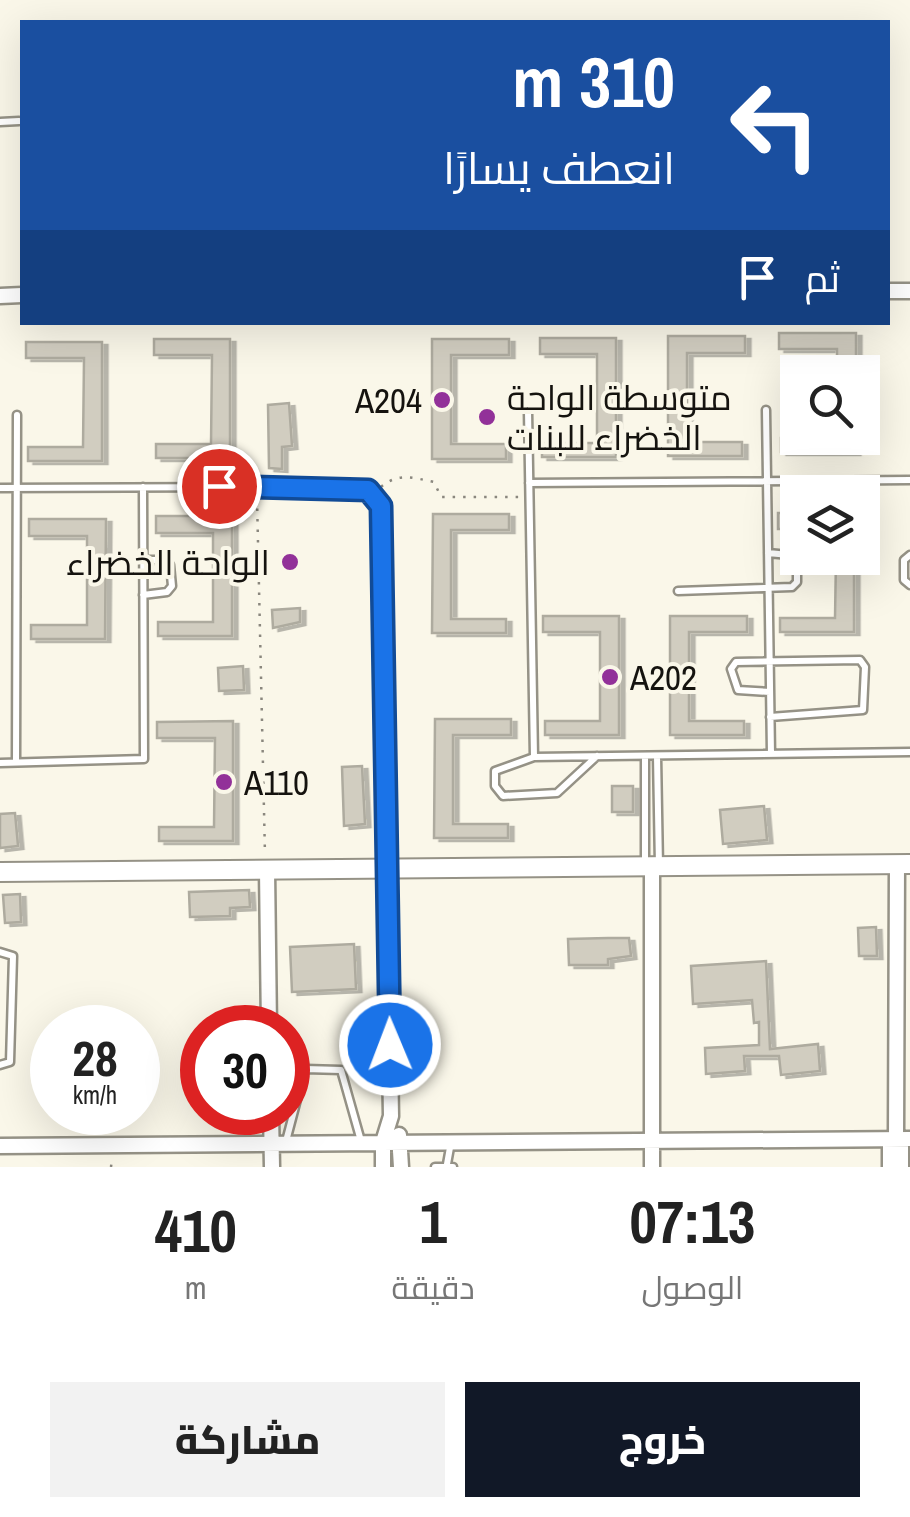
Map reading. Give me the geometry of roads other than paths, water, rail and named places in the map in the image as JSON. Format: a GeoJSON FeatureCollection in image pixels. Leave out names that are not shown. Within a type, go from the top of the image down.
{"type":"FeatureCollection","features":[{"type":"Feature","properties":{"kind":"street"},"geometry":{"type":"LineString","coordinates":[[257,486],[368,490],[381,506],[391,1116],[383,1142],[384,1167]]}},
{"type":"Feature","properties":{"kind":"street"},"geometry":{"type":"LineString","coordinates":[[0,872],[904,864],[901,1167]]}},
{"type":"Feature","properties":{"kind":"street"},"geometry":{"type":"LineString","coordinates":[[652,867],[652,1167]]}},
{"type":"Feature","properties":{"kind":"street"},"geometry":{"type":"LineString","coordinates":[[267,870],[270,1005]]}},
{"type":"Feature","properties":{"kind":"street"},"geometry":{"type":"LineString","coordinates":[[391,1116],[401,1142],[401,1167]]}},
{"type":"Feature","properties":{"kind":"street"},"geometry":{"type":"LineString","coordinates":[[272,1167],[278,1146],[276,1135]]}},
{"type":"Feature","properties":{"kind":"street"},"geometry":{"type":"LineString","coordinates":[[0,1146],[899,1139]]}},
{"type":"Feature","properties":{"kind":"street"},"geometry":{"type":"LineString","coordinates":[[890,1167],[899,1139]]}},
{"type":"Feature","properties":{"kind":"lane"},"geometry":{"type":"LineString","coordinates":[[0,122],[19,121]]}},
{"type":"Feature","properties":{"kind":"lane"},"geometry":{"type":"LineString","coordinates":[[766,410],[770,754]]}},
{"type":"Feature","properties":{"kind":"lane"},"geometry":{"type":"LineString","coordinates":[[528,411],[534,757]]}},
{"type":"Feature","properties":{"kind":"lane"},"geometry":{"type":"LineString","coordinates":[[16,762],[17,415]]}},
{"type":"Feature","properties":{"kind":"lane"},"geometry":{"type":"LineString","coordinates":[[529,483],[910,480]]}},
{"type":"Feature","properties":{"kind":"lane"},"geometry":{"type":"LineString","coordinates":[[0,762],[144,759],[143,486]]}},
{"type":"Feature","properties":{"kind":"lane"},"geometry":{"type":"LineString","coordinates":[[0,488],[257,486]]}},
{"type":"Feature","properties":{"kind":"lane"},"geometry":{"type":"LineString","coordinates":[[678,591],[768,590],[797,582],[796,563],[788,555],[768,553]]}},
{"type":"Feature","properties":{"kind":"lane"},"geometry":{"type":"LineString","coordinates":[[910,555],[904,560],[904,580],[910,585]]}},
{"type":"Feature","properties":{"kind":"lane"},"geometry":{"type":"LineString","coordinates":[[143,560],[165,560],[170,564],[172,586],[167,592],[143,595]]}},
{"type":"Feature","properties":{"kind":"lane"},"geometry":{"type":"LineString","coordinates":[[770,692],[738,690],[730,669],[736,662],[860,660],[865,668],[863,710],[770,717]]}},
{"type":"Feature","properties":{"kind":"lane"},"geometry":{"type":"LineString","coordinates":[[597,756],[558,793],[503,796],[496,786],[495,770],[534,757],[597,756],[657,756],[910,752]]}},
{"type":"Feature","properties":{"kind":"lane"},"geometry":{"type":"LineString","coordinates":[[644,756],[652,867]]}},
{"type":"Feature","properties":{"kind":"lane"},"geometry":{"type":"LineString","coordinates":[[652,867],[657,756]]}},
{"type":"Feature","properties":{"kind":"lane"},"geometry":{"type":"LineString","coordinates":[[0,952],[13,956],[10,1062],[0,1066]]}},
{"type":"Feature","properties":{"kind":"lane"},"geometry":{"type":"LineString","coordinates":[[278,1146],[305,1070],[342,1070],[362,1143]]}},
{"type":"Feature","properties":{"kind":"lane"},"geometry":{"type":"LineString","coordinates":[[435,1167],[450,1166],[451,1141]]}},
{"type":"Feature","properties":{"kind":"place","name":"A204"},"geometry":{"type":"Point","coordinates":[442,400]}},
{"type":"Feature","properties":{"kind":"place","name":"متوسطة الواحة الخضراء للبنات"},"geometry":{"type":"Point","coordinates":[487,417]}},
{"type":"Feature","properties":{"kind":"place","name":"الواحة الخضراء"},"geometry":{"type":"Point","coordinates":[290,562]}},
{"type":"Feature","properties":{"kind":"place","name":"A202"},"geometry":{"type":"Point","coordinates":[610,677]}},
{"type":"Feature","properties":{"kind":"place","name":"A110"},"geometry":{"type":"Point","coordinates":[224,782]}}]}
